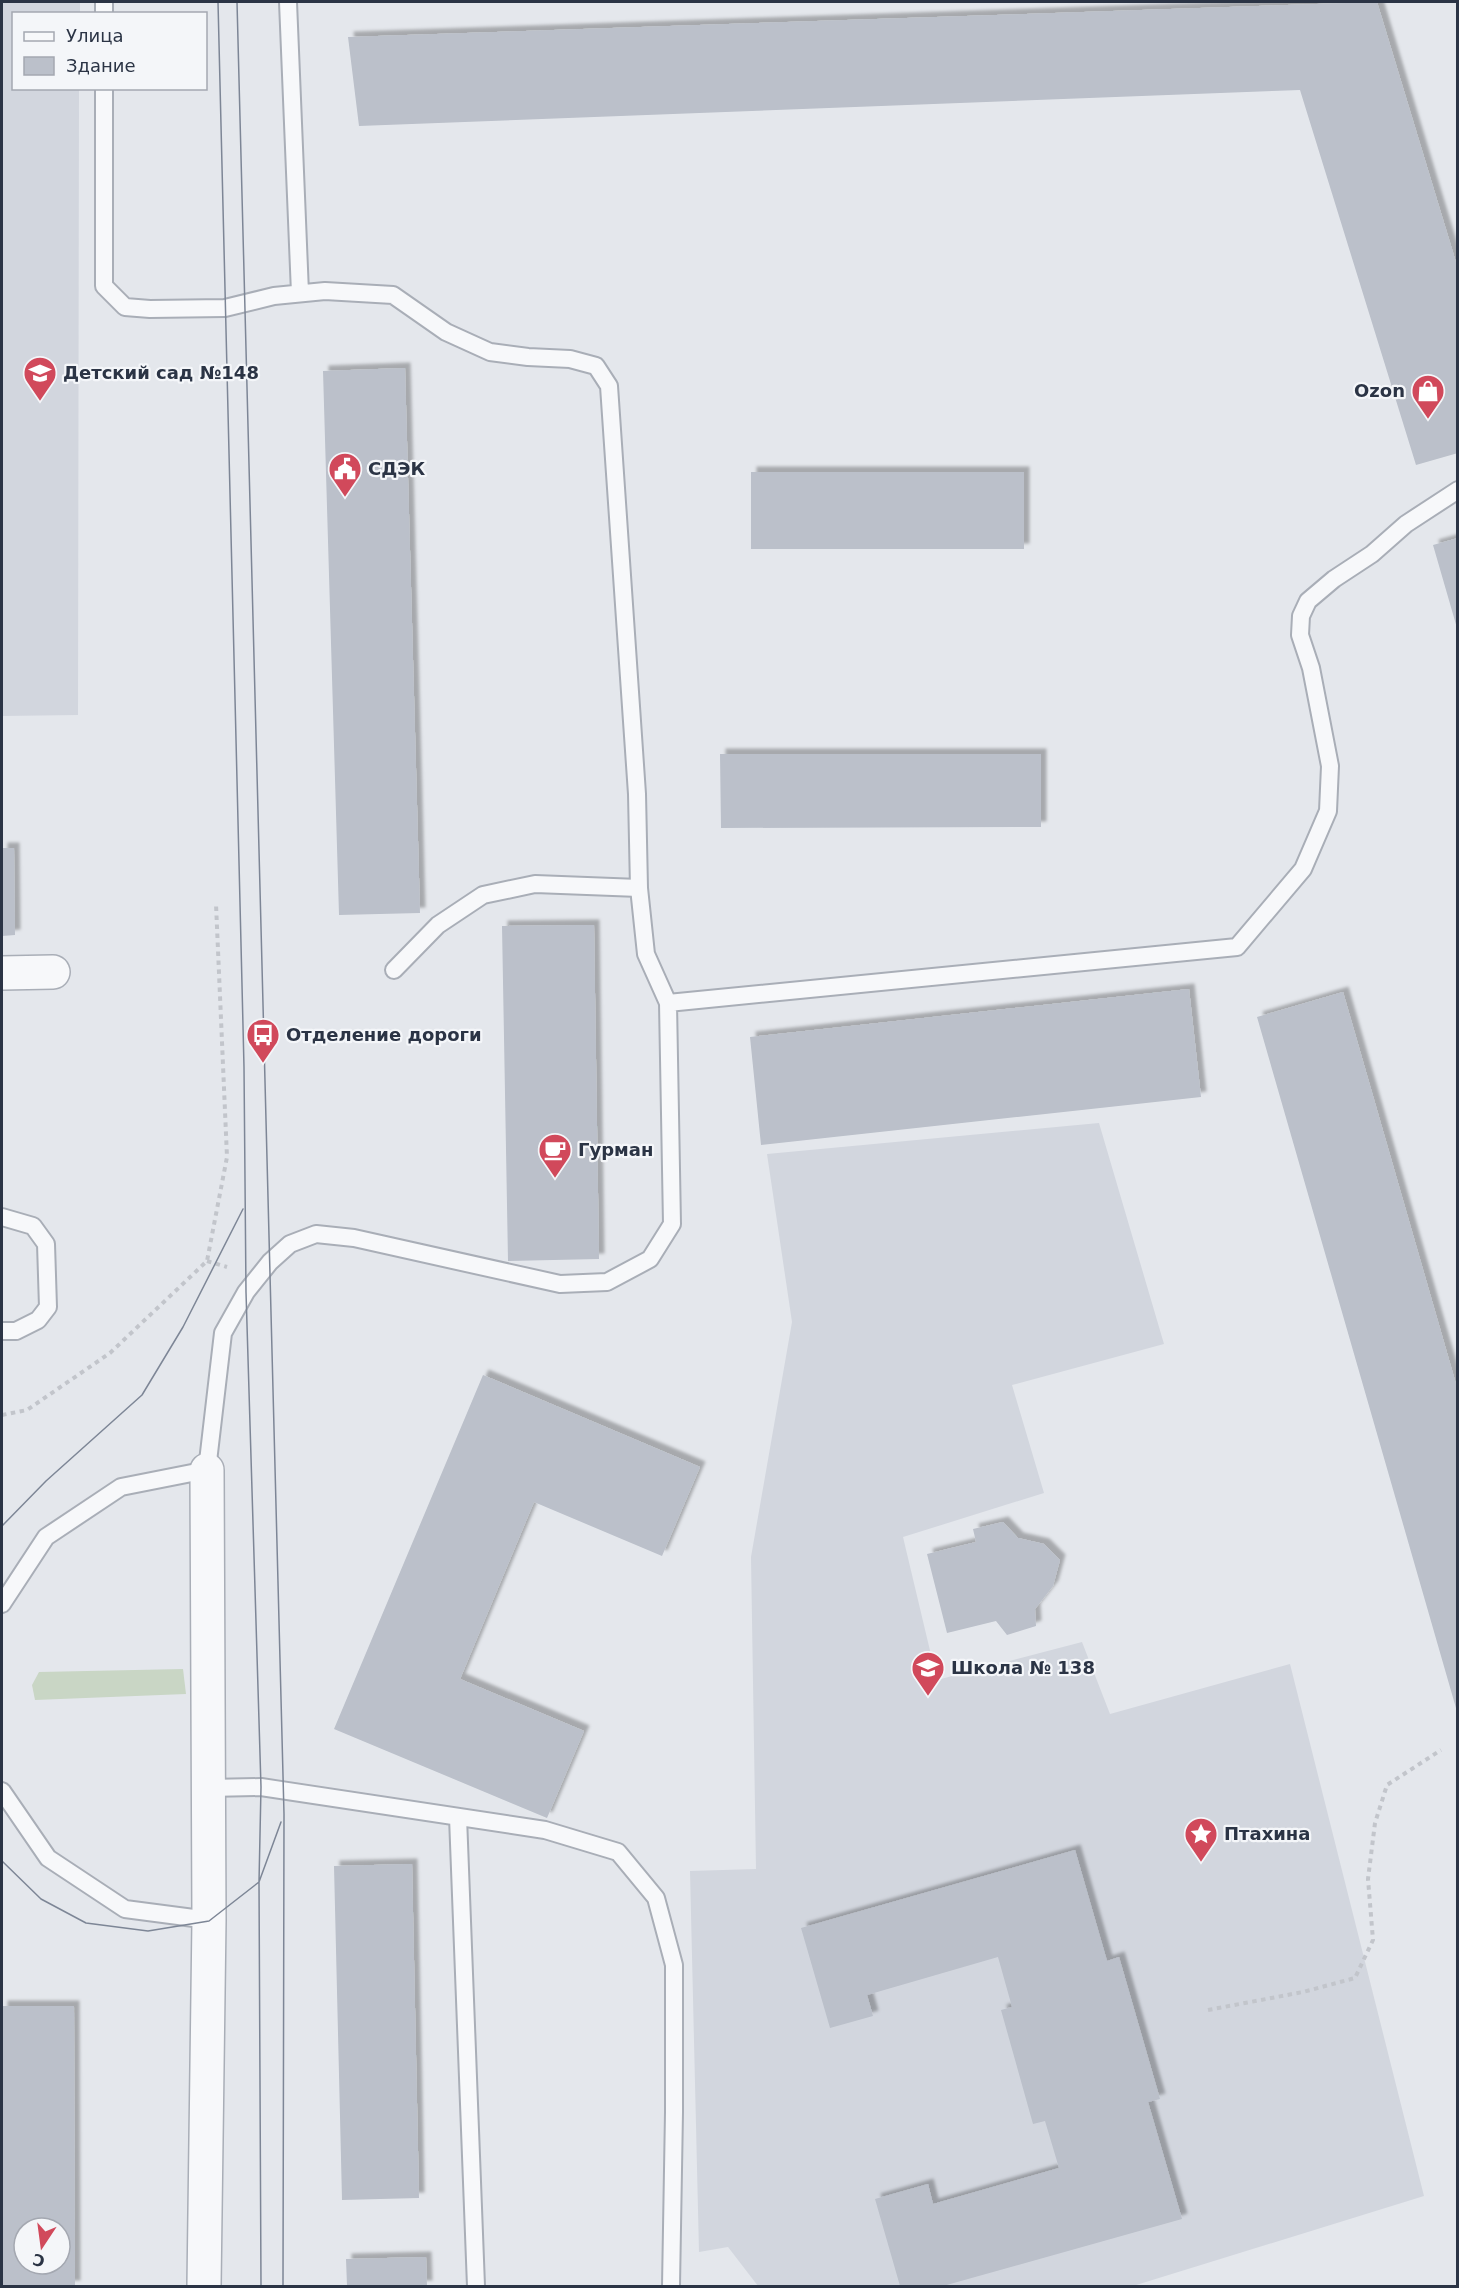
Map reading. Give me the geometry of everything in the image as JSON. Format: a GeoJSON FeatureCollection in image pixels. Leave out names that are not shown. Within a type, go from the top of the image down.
{"type":"FeatureCollection","features":[{"type":"Feature","properties":{"kind":"street"},"geometry":{"type":"LineString","coordinates":[[2,973],[53,972]]}},
{"type":"Feature","properties":{"kind":"street"},"geometry":{"type":"LineString","coordinates":[[204,2286],[209,1920],[207,1470]]}},
{"type":"Feature","properties":{"kind":"lane"},"geometry":{"type":"LineString","coordinates":[[288,2],[300,293]]}},
{"type":"Feature","properties":{"kind":"lane"},"geometry":{"type":"LineString","coordinates":[[2,1604],[46,1537],[122,1487],[207,1470],[223,1333],[246,1292],[270,1262],[290,1244],[316,1234],[354,1238],[560,1284],[607,1282],[650,1259],[672,1224],[668,1003],[646,954],[639,888],[638,794],[609,386],[596,366],[570,359],[490,352],[446,332],[393,295],[325,291],[274,296],[225,308],[150,309],[125,306],[104,286],[104,90]]}},
{"type":"Feature","properties":{"kind":"lane"},"geometry":{"type":"LineString","coordinates":[[668,1003],[1237,947],[1303,869],[1328,811],[1330,766],[1311,668],[1300,635],[1301,616],[1308,601],[1334,579],[1372,554],[1406,524],[1458,490]]}},
{"type":"Feature","properties":{"kind":"lane"},"geometry":{"type":"LineString","coordinates":[[394,970],[438,926],[483,895],[535,884],[639,888]]}},
{"type":"Feature","properties":{"kind":"lane"},"geometry":{"type":"LineString","coordinates":[[2,1217],[33,1226],[46,1244],[48,1307],[38,1320],[16,1331],[2,1331]]}},
{"type":"Feature","properties":{"kind":"lane"},"geometry":{"type":"LineString","coordinates":[[208,1788],[261,1787],[545,1830],[618,1852],[656,1898],[674,1965],[674,2112],[670,2286]]}},
{"type":"Feature","properties":{"kind":"lane"},"geometry":{"type":"LineString","coordinates":[[2,1791],[48,1858],[125,1909],[209,1920]]}},
{"type":"Feature","properties":{"kind":"lane"},"geometry":{"type":"LineString","coordinates":[[458,1817],[477,2286]]}},
{"type":"Feature","properties":{"kind":"path"},"geometry":{"type":"LineString","coordinates":[[2,1415],[27,1410],[110,1353],[207,1261],[227,1157],[216,904]]}},
{"type":"Feature","properties":{"kind":"path"},"geometry":{"type":"LineString","coordinates":[[1208,2010],[1303,1992],[1355,1978],[1373,1940],[1368,1879],[1376,1823],[1387,1785],[1441,1750]]}},
{"type":"Feature","properties":{"kind":"shaded area","name":"Детский сад №148"},"geometry":{"type":"Polygon","coordinates":[[[2,2],[80,2],[80,12],[12,12],[12,90],[79,90],[78,715],[2,716],[2,2]]]}},
{"type":"Feature","properties":{"kind":"shaded area","name":"Школа № 138"},"geometry":{"type":"Polygon","coordinates":[[[1099,1123],[1164,1344],[1012,1385],[1044,1493],[903,1537],[937,1680],[1082,1642],[1110,1714],[1290,1664],[1424,2196],[1133,2286],[758,2286],[728,2247],[699,2252],[690,1871],[756,1869],[751,1557],[792,1322],[767,1154],[1099,1123]]]}},
{"type":"Feature","properties":{"kind":"green space"},"geometry":{"type":"Polygon","coordinates":[[[183,1669],[186,1694],[35,1700],[32,1685],[39,1672],[183,1669]]]}},
{"type":"Feature","properties":{"kind":"building"},"geometry":{"type":"Polygon","coordinates":[[[1377,2],[1458,269],[1458,453],[1416,465],[1300,90],[359,126],[348,37],[1377,2]]]}},
{"type":"Feature","properties":{"kind":"building"},"geometry":{"type":"Polygon","coordinates":[[[405,368],[420,913],[339,915],[323,371],[405,368]]]}},
{"type":"Feature","properties":{"kind":"building"},"geometry":{"type":"Polygon","coordinates":[[[751,472],[1024,472],[1024,549],[751,549],[751,472]]]}},
{"type":"Feature","properties":{"kind":"building"},"geometry":{"type":"Polygon","coordinates":[[[1458,538],[1458,627],[1457,628],[1433,545],[1458,538]]]}},
{"type":"Feature","properties":{"kind":"building"},"geometry":{"type":"Polygon","coordinates":[[[720,754],[1041,754],[1041,827],[721,828],[720,754]]]}},
{"type":"Feature","properties":{"kind":"building"},"geometry":{"type":"Polygon","coordinates":[[[2,848],[14,848],[15,935],[2,936],[2,848]]]}},
{"type":"Feature","properties":{"kind":"building"},"geometry":{"type":"Polygon","coordinates":[[[594,925],[599,1259],[508,1261],[502,926],[594,925]]]}},
{"type":"Feature","properties":{"kind":"building"},"geometry":{"type":"Polygon","coordinates":[[[1189,989],[1201,1097],[761,1145],[750,1037],[1189,989]]]}},
{"type":"Feature","properties":{"kind":"building"},"geometry":{"type":"Polygon","coordinates":[[[1343,992],[1458,1391],[1458,1715],[1257,1017],[1343,992]]]}},
{"type":"Feature","properties":{"kind":"building"},"geometry":{"type":"Polygon","coordinates":[[[483,1375],[700,1467],[662,1556],[534,1502],[460,1679],[584,1731],[547,1818],[334,1729],[483,1375]]]}},
{"type":"Feature","properties":{"kind":"building"},"geometry":{"type":"Polygon","coordinates":[[[1003,1522],[1018,1538],[1044,1544],[1060,1560],[1053,1586],[1035,1609],[1036,1626],[1007,1635],[996,1621],[947,1633],[927,1554],[976,1542],[973,1529],[1003,1522]]]}},
{"type":"Feature","properties":{"kind":"building"},"geometry":{"type":"Polygon","coordinates":[[[1075,1850],[1107,1961],[1119,1957],[1160,2099],[1148,2102],[1182,2219],[943,2286],[900,2286],[875,2199],[928,2184],[933,2204],[1059,2168],[1045,2121],[1033,2124],[1001,2010],[1012,2007],[998,1957],[867,1995],[873,2016],[830,2028],[801,1928],[1075,1850]]]}},
{"type":"Feature","properties":{"kind":"building"},"geometry":{"type":"Polygon","coordinates":[[[412,1864],[419,2198],[342,2200],[334,1866],[412,1864]]]}},
{"type":"Feature","properties":{"kind":"building"},"geometry":{"type":"Polygon","coordinates":[[[2,2006],[74,2006],[75,2286],[2,2286],[2,2006]]]}},
{"type":"Feature","properties":{"kind":"building"},"geometry":{"type":"Polygon","coordinates":[[[426,2257],[427,2286],[347,2286],[346,2259],[426,2257]]]}},
{"type":"Feature","properties":{"kind":"tram line"},"geometry":{"type":"LineString","coordinates":[[218,2],[244,1067],[246,1292],[261,1787],[259,1882],[261,2286]]}},
{"type":"Feature","properties":{"kind":"tram line"},"geometry":{"type":"LineString","coordinates":[[237,2],[284,1814],[283,2286]]}},
{"type":"Feature","properties":{"kind":"tram line"},"geometry":{"type":"LineString","coordinates":[[2,1526],[46,1481],[142,1395],[183,1327],[243,1209]]}},
{"type":"Feature","properties":{"kind":"tram line"},"geometry":{"type":"LineString","coordinates":[[2,1861],[41,1899],[86,1923],[148,1931],[209,1921],[259,1882],[281,1822]]}},
{"type":"Feature","properties":{"kind":"place","name":"Детский сад №148"},"geometry":{"type":"Point","coordinates":[40,402]}},
{"type":"Feature","properties":{"kind":"place","name":"Ozon"},"geometry":{"type":"Point","coordinates":[1428,420]}},
{"type":"Feature","properties":{"kind":"place","name":"СДЭК"},"geometry":{"type":"Point","coordinates":[345,498]}},
{"type":"Feature","properties":{"kind":"place","name":"Отделение дороги"},"geometry":{"type":"Point","coordinates":[263,1064]}},
{"type":"Feature","properties":{"kind":"place","name":"Гурман"},"geometry":{"type":"Point","coordinates":[555,1179]}},
{"type":"Feature","properties":{"kind":"place","name":"Школа № 138"},"geometry":{"type":"Point","coordinates":[928,1697]}},
{"type":"Feature","properties":{"kind":"place","name":"Птахина"},"geometry":{"type":"Point","coordinates":[1201,1863]}}]}
